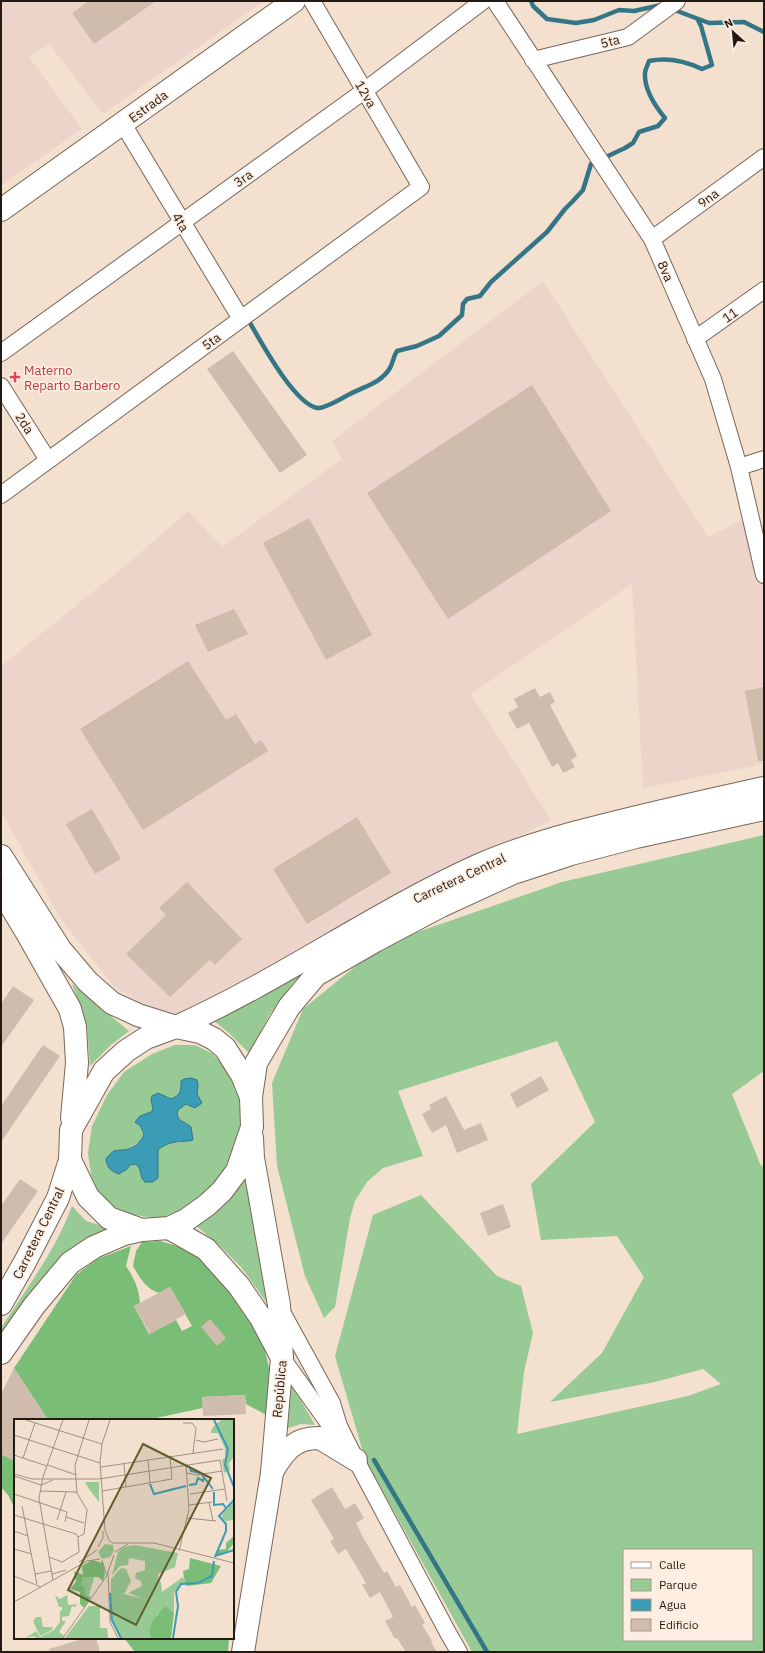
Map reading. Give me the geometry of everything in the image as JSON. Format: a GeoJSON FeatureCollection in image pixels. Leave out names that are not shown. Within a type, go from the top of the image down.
{"type":"FeatureCollection","features":[{"type":"Feature","properties":{"kind":"main road","name":"Estrada"},"geometry":{"type":"LineString","coordinates":[[1,210],[294,1]]}},
{"type":"Feature","properties":{"kind":"main road","name":"Carretera Central"},"geometry":{"type":"LineString","coordinates":[[71,1130],[94,1086],[104,1071],[126,1051],[146,1038],[176,1027],[213,1010],[420,895],[480,865],[551,839],[636,817],[764,788]]}},
{"type":"Feature","properties":{"kind":"main road","name":"Carretera Central"},"geometry":{"type":"LineString","coordinates":[[251,1097],[256,1063],[289,1007],[316,975],[375,941],[441,906],[513,873],[571,854],[629,839],[764,810]]}},
{"type":"Feature","properties":{"kind":"main road"},"geometry":{"type":"LineString","coordinates":[[1,856],[35,928],[70,1009],[75,1027],[77,1063],[70,1160],[88,1197],[109,1218],[142,1230]]}},
{"type":"Feature","properties":{"kind":"main road"},"geometry":{"type":"LineString","coordinates":[[1,890],[35,928],[60,950],[88,982],[112,1003],[138,1015],[176,1027],[200,1032],[214,1039],[225,1048],[242,1075],[251,1097]]}},
{"type":"Feature","properties":{"kind":"main road","name":"República"},"geometry":{"type":"LineString","coordinates":[[243,1652],[272,1473],[282,1358],[279,1305],[253,1158],[251,1097]]}},
{"type":"Feature","properties":{"kind":"main road"},"geometry":{"type":"LineString","coordinates":[[1,1353],[34,1306],[70,1263],[94,1247],[124,1234],[142,1230],[168,1228],[186,1220],[222,1191],[237,1171],[252,1127]]}},
{"type":"Feature","properties":{"kind":"main road","name":"Carretera Central"},"geometry":{"type":"LineString","coordinates":[[1,1304],[25,1262],[58,1198],[70,1160]]}},
{"type":"Feature","properties":{"kind":"main road"},"geometry":{"type":"LineString","coordinates":[[168,1228],[206,1249],[239,1286],[261,1318],[282,1358]]}},
{"type":"Feature","properties":{"kind":"main road"},"geometry":{"type":"LineString","coordinates":[[272,1473],[280,1457],[287,1449],[304,1440],[310,1439],[320,1438],[356,1460]]}},
{"type":"Feature","properties":{"kind":"street","name":"12va"},"geometry":{"type":"LineString","coordinates":[[312,1],[421,187]]}},
{"type":"Feature","properties":{"kind":"street","name":"3ra"},"geometry":{"type":"LineString","coordinates":[[1,353],[364,91],[483,1]]}},
{"type":"Feature","properties":{"kind":"street","name":"8va"},"geometry":{"type":"LineString","coordinates":[[495,1],[652,239],[713,379],[739,466],[764,575]]}},
{"type":"Feature","properties":{"kind":"street","name":"5ta"},"geometry":{"type":"LineString","coordinates":[[533,60],[628,36],[677,1]]}},
{"type":"Feature","properties":{"kind":"street","name":"4ta"},"geometry":{"type":"LineString","coordinates":[[123,124],[241,319]]}},
{"type":"Feature","properties":{"kind":"street","name":"9na"},"geometry":{"type":"LineString","coordinates":[[652,239],[764,157]]}},
{"type":"Feature","properties":{"kind":"street","name":"5ta"},"geometry":{"type":"LineString","coordinates":[[1,495],[421,187]]}},
{"type":"Feature","properties":{"kind":"street","name":"11"},"geometry":{"type":"LineString","coordinates":[[695,339],[764,290]]}},
{"type":"Feature","properties":{"kind":"street","name":"2da"},"geometry":{"type":"LineString","coordinates":[[1,386],[48,460]]}},
{"type":"Feature","properties":{"kind":"street"},"geometry":{"type":"LineString","coordinates":[[739,466],[764,459]]}},
{"type":"Feature","properties":{"kind":"street"},"geometry":{"type":"LineString","coordinates":[[279,1305],[332,1403],[339,1426],[356,1460],[459,1652]]}},
{"type":"Feature","properties":{"kind":"street"},"geometry":{"type":"LineString","coordinates":[[282,1358],[356,1460]]}},
{"type":"Feature","properties":{"kind":"shaded area"},"geometry":{"type":"Polygon","coordinates":[[[1,1],[264,1],[103,114],[49,44],[29,57],[82,129],[1,185],[1,1]]]}},
{"type":"Feature","properties":{"kind":"shaded area"},"geometry":{"type":"Polygon","coordinates":[[[543,281],[708,537],[748,517],[764,591],[764,764],[643,788],[632,584],[471,694],[551,820],[399,897],[192,1012],[162,1015],[114,987],[62,921],[1,811],[1,666],[124,567],[188,511],[222,547],[342,459],[332,441],[543,281]]]}},
{"type":"Feature","properties":{"kind":"green space"},"geometry":{"type":"Polygon","coordinates":[[[764,835],[764,1071],[732,1094],[761,1166],[764,1165],[764,1652],[472,1652],[365,1459],[335,1356],[373,1215],[421,1195],[497,1276],[521,1286],[533,1333],[524,1372],[517,1434],[688,1396],[721,1384],[703,1369],[655,1382],[550,1402],[602,1353],[644,1277],[617,1236],[541,1240],[531,1184],[595,1122],[557,1041],[398,1091],[423,1156],[383,1168],[367,1182],[355,1201],[350,1218],[335,1307],[324,1318],[305,1276],[277,1166],[272,1083],[303,1009],[383,944],[562,882],[764,835]]]}},
{"type":"Feature","properties":{"kind":"green space"},"geometry":{"type":"Polygon","coordinates":[[[311,965],[292,984],[270,1014],[249,1053],[229,1033],[213,1020],[311,965]]]}},
{"type":"Feature","properties":{"kind":"green space"},"geometry":{"type":"Polygon","coordinates":[[[72,984],[129,1031],[111,1045],[90,1066],[87,1026],[72,984]]]}},
{"type":"Feature","properties":{"kind":"green space"},"geometry":{"type":"Polygon","coordinates":[[[175,1045],[195,1045],[213,1054],[229,1072],[239,1095],[241,1132],[226,1168],[207,1194],[188,1208],[158,1219],[130,1214],[113,1206],[99,1193],[91,1175],[88,1153],[92,1126],[107,1095],[124,1072],[152,1054],[175,1045]],[[181,1084],[180,1092],[174,1098],[171,1099],[158,1093],[151,1099],[153,1109],[151,1112],[141,1116],[137,1125],[141,1127],[144,1134],[139,1142],[125,1150],[113,1152],[107,1159],[115,1173],[123,1173],[130,1165],[136,1164],[139,1166],[141,1176],[157,1162],[158,1150],[162,1147],[167,1144],[184,1142],[192,1138],[192,1133],[178,1117],[178,1110],[186,1104],[195,1108],[196,1090],[198,1085],[181,1084]]]}},
{"type":"Feature","properties":{"kind":"green space"},"geometry":{"type":"Polygon","coordinates":[[[245,1171],[272,1310],[241,1267],[219,1245],[194,1224],[245,1171]]]}},
{"type":"Feature","properties":{"kind":"green space"},"geometry":{"type":"Polygon","coordinates":[[[72,1206],[86,1221],[109,1228],[82,1241],[56,1264],[1,1334],[1,1328],[58,1238],[72,1206]]]}},
{"type":"Feature","properties":{"kind":"green space"},"geometry":{"type":"Polygon","coordinates":[[[160,1241],[194,1251],[225,1278],[263,1341],[269,1368],[268,1416],[246,1404],[245,1395],[202,1397],[203,1408],[152,1419],[47,1419],[14,1368],[76,1275],[97,1259],[131,1246],[126,1266],[136,1283],[140,1303],[134,1306],[149,1334],[176,1320],[182,1331],[192,1326],[170,1287],[159,1293],[143,1282],[138,1275],[133,1266],[136,1251],[142,1242],[160,1241]]]}},
{"type":"Feature","properties":{"kind":"green space"},"geometry":{"type":"Polygon","coordinates":[[[288,1378],[315,1425],[301,1424],[282,1430],[288,1378]]]}},
{"type":"Feature","properties":{"kind":"green space"},"geometry":{"type":"Polygon","coordinates":[[[1,1454],[14,1460],[14,1507],[8,1495],[1,1487],[1,1454]]]}},
{"type":"Feature","properties":{"kind":"green space"},"geometry":{"type":"Polygon","coordinates":[[[125,1639],[229,1639],[228,1652],[135,1652],[125,1639]]]}},
{"type":"Feature","properties":{"kind":"water"},"geometry":{"type":"Polygon","coordinates":[[[191,1078],[197,1080],[197,1094],[202,1103],[195,1108],[186,1104],[178,1110],[177,1114],[179,1119],[191,1127],[193,1140],[170,1143],[158,1150],[158,1178],[153,1182],[145,1182],[136,1164],[130,1165],[126,1170],[119,1174],[108,1167],[106,1159],[114,1151],[130,1148],[139,1142],[143,1137],[144,1134],[141,1127],[135,1122],[140,1116],[151,1112],[153,1109],[151,1099],[152,1096],[158,1093],[171,1099],[177,1096],[180,1092],[181,1081],[191,1078]]]}},
{"type":"Feature","properties":{"kind":"building"},"geometry":{"type":"Polygon","coordinates":[[[89,1],[156,1],[94,44],[72,13],[89,1]]]}},
{"type":"Feature","properties":{"kind":"building"},"geometry":{"type":"Polygon","coordinates":[[[233,351],[307,455],[280,473],[207,369],[233,351]]]}},
{"type":"Feature","properties":{"kind":"building"},"geometry":{"type":"Polygon","coordinates":[[[532,385],[611,511],[448,619],[367,493],[532,385]]]}},
{"type":"Feature","properties":{"kind":"building"},"geometry":{"type":"Polygon","coordinates":[[[309,518],[372,635],[326,660],[263,543],[309,518]]]}},
{"type":"Feature","properties":{"kind":"building"},"geometry":{"type":"Polygon","coordinates":[[[234,609],[248,634],[208,652],[195,625],[234,609]]]}},
{"type":"Feature","properties":{"kind":"building"},"geometry":{"type":"Polygon","coordinates":[[[188,661],[226,720],[236,714],[255,744],[261,740],[268,751],[143,830],[80,729],[188,661]]]}},
{"type":"Feature","properties":{"kind":"building"},"geometry":{"type":"Polygon","coordinates":[[[764,687],[764,761],[758,761],[745,691],[764,687]]]}},
{"type":"Feature","properties":{"kind":"building"},"geometry":{"type":"Polygon","coordinates":[[[535,688],[540,697],[550,692],[555,702],[550,705],[577,756],[571,760],[575,767],[563,773],[558,763],[552,767],[529,723],[517,729],[508,713],[518,707],[514,699],[535,688]]]}},
{"type":"Feature","properties":{"kind":"building"},"geometry":{"type":"Polygon","coordinates":[[[92,809],[121,859],[95,874],[66,824],[92,809]]]}},
{"type":"Feature","properties":{"kind":"building"},"geometry":{"type":"Polygon","coordinates":[[[357,817],[391,873],[307,924],[273,869],[357,817]]]}},
{"type":"Feature","properties":{"kind":"building"},"geometry":{"type":"Polygon","coordinates":[[[187,882],[242,939],[215,965],[210,960],[170,997],[126,954],[166,915],[159,908],[187,882]]]}},
{"type":"Feature","properties":{"kind":"building"},"geometry":{"type":"Polygon","coordinates":[[[13,986],[34,1000],[1,1047],[1,1004],[13,986]]]}},
{"type":"Feature","properties":{"kind":"building"},"geometry":{"type":"Polygon","coordinates":[[[43,1045],[60,1056],[1,1142],[1,1106],[43,1045]]]}},
{"type":"Feature","properties":{"kind":"building"},"geometry":{"type":"Polygon","coordinates":[[[541,1076],[549,1090],[517,1108],[510,1094],[541,1076]]]}},
{"type":"Feature","properties":{"kind":"building"},"geometry":{"type":"Polygon","coordinates":[[[446,1096],[464,1130],[481,1123],[488,1140],[457,1153],[446,1125],[432,1133],[422,1114],[431,1109],[429,1105],[446,1096]]]}},
{"type":"Feature","properties":{"kind":"building"},"geometry":{"type":"Polygon","coordinates":[[[20,1179],[38,1191],[1,1244],[1,1206],[20,1179]]]}},
{"type":"Feature","properties":{"kind":"building"},"geometry":{"type":"Polygon","coordinates":[[[503,1204],[511,1227],[488,1236],[480,1213],[503,1204]]]}},
{"type":"Feature","properties":{"kind":"building"},"geometry":{"type":"Polygon","coordinates":[[[170,1287],[186,1314],[150,1334],[134,1306],[170,1287]]]}},
{"type":"Feature","properties":{"kind":"building"},"geometry":{"type":"Polygon","coordinates":[[[210,1319],[226,1338],[217,1346],[201,1327],[210,1319]]]}},
{"type":"Feature","properties":{"kind":"building"},"geometry":{"type":"Polygon","coordinates":[[[14,1368],[47,1419],[14,1419],[14,1460],[1,1454],[1,1394],[14,1368]]]}},
{"type":"Feature","properties":{"kind":"building"},"geometry":{"type":"Polygon","coordinates":[[[245,1395],[246,1414],[203,1416],[202,1397],[245,1395]]]}},
{"type":"Feature","properties":{"kind":"building"},"geometry":{"type":"Polygon","coordinates":[[[332,1487],[345,1509],[355,1503],[364,1518],[356,1523],[364,1539],[384,1573],[387,1571],[396,1587],[400,1585],[412,1607],[415,1605],[425,1623],[422,1625],[437,1652],[406,1652],[397,1638],[395,1639],[385,1621],[393,1617],[380,1592],[370,1598],[362,1585],[366,1583],[346,1549],[338,1554],[330,1541],[334,1539],[311,1500],[332,1487]]]}},
{"type":"Feature","properties":{"kind":"building"},"geometry":{"type":"Polygon","coordinates":[[[83,1639],[96,1639],[100,1652],[50,1652],[49,1649],[83,1639]]]}},
{"type":"Feature","properties":{"kind":"waterway"},"geometry":{"type":"LineString","coordinates":[[531,1],[533,6],[547,19],[576,23],[594,20],[619,10],[634,11],[661,5]]}},
{"type":"Feature","properties":{"kind":"waterway"},"geometry":{"type":"LineString","coordinates":[[672,9],[709,23],[744,22],[764,32]]}},
{"type":"Feature","properties":{"kind":"waterway"},"geometry":{"type":"LineString","coordinates":[[250,323],[279,371],[298,395],[308,404],[320,408],[377,381],[390,368],[397,351],[417,346],[439,336],[462,315],[463,304],[467,299],[480,296],[491,282],[547,232],[565,209],[583,190],[591,164],[633,143],[639,132],[658,126],[665,118],[648,92],[645,79],[646,68],[649,61],[663,59],[683,62],[702,69],[712,65],[698,20]]}},
{"type":"Feature","properties":{"kind":"waterway"},"geometry":{"type":"LineString","coordinates":[[374,1460],[487,1652]]}},
{"type":"Feature","properties":{"kind":"place","name":"Materno Reparto Barbero"},"geometry":{"type":"Point","coordinates":[15,377]}}]}
